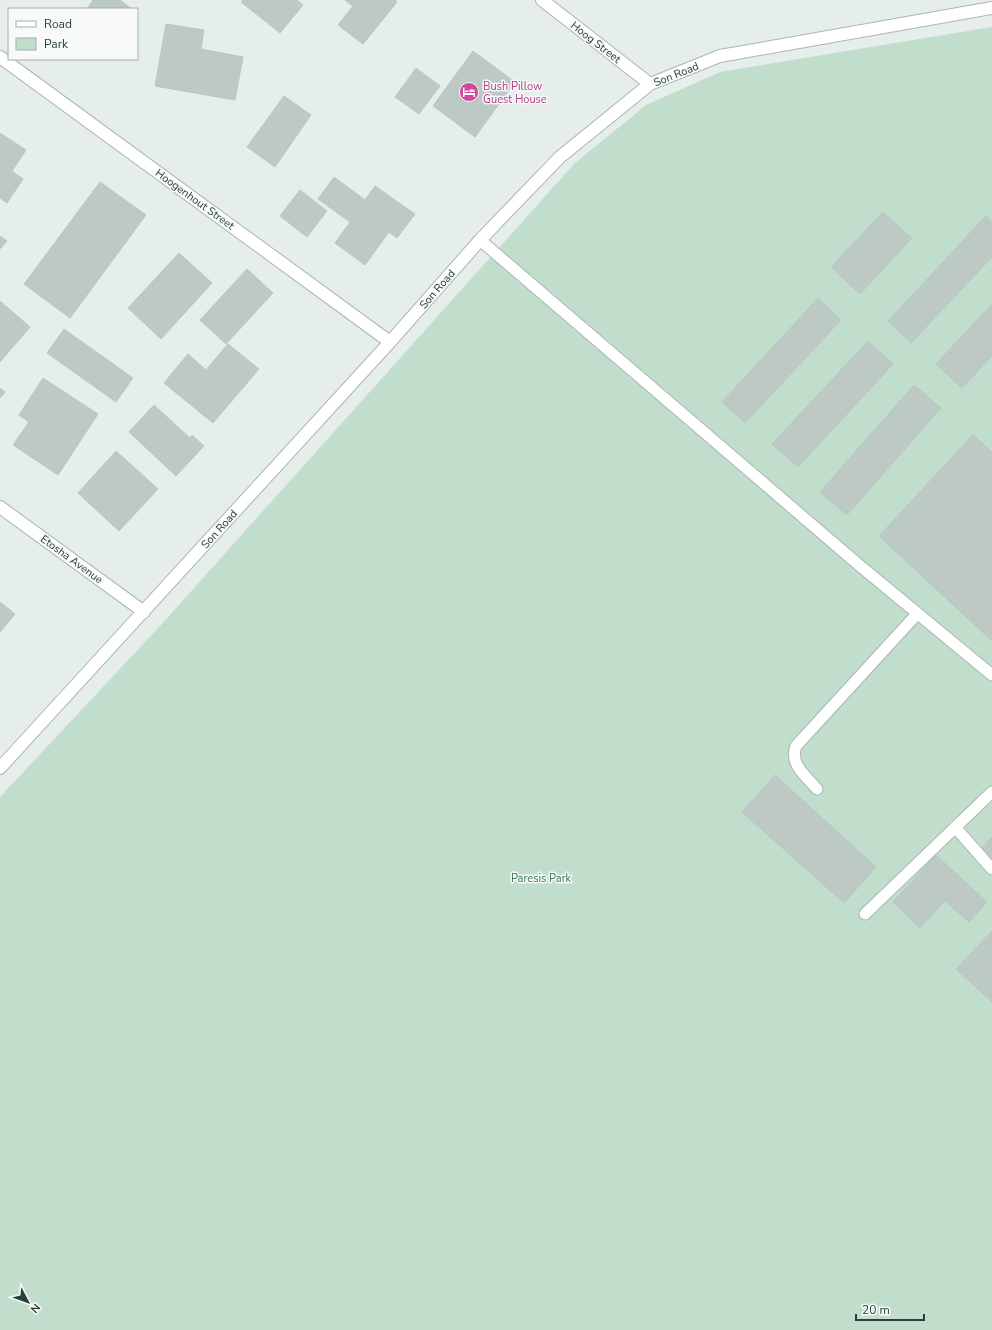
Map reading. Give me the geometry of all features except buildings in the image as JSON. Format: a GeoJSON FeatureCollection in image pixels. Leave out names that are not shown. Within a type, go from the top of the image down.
{"type":"FeatureCollection","features":[{"type":"Feature","properties":{"kind":"street","name":"Hoog Street"},"geometry":{"type":"LineString","coordinates":[[542,0],[650,84]]}},
{"type":"Feature","properties":{"kind":"street","name":"Son Road"},"geometry":{"type":"LineString","coordinates":[[0,768],[390,342],[480,240],[560,157],[650,84],[720,56],[992,8]]}},
{"type":"Feature","properties":{"kind":"street","name":"Hoogenhout Street"},"geometry":{"type":"LineString","coordinates":[[0,57],[390,342]]}},
{"type":"Feature","properties":{"kind":"street","name":"Etosha Avenue"},"geometry":{"type":"LineString","coordinates":[[0,507],[144,612]]}},
{"type":"Feature","properties":{"kind":"lane"},"geometry":{"type":"LineString","coordinates":[[480,240],[917,614],[992,675]]}},
{"type":"Feature","properties":{"kind":"lane"},"geometry":{"type":"LineString","coordinates":[[817,789],[795,762],[793,754],[796,746],[917,614]]}},
{"type":"Feature","properties":{"kind":"lane"},"geometry":{"type":"LineString","coordinates":[[865,914],[992,792]]}},
{"type":"Feature","properties":{"kind":"lane"},"geometry":{"type":"LineString","coordinates":[[955,827],[992,869]]}},
{"type":"Feature","properties":{"kind":"green space","name":"Paresis Park"},"geometry":{"type":"Polygon","coordinates":[[[992,27],[992,1330],[0,1330],[0,797],[160,626],[574,164],[646,105],[720,72],[992,27]]]}},
{"type":"Feature","properties":{"kind":"place","name":"Bush Pillow Guest House"},"geometry":{"type":"Point","coordinates":[469,92]}}]}
